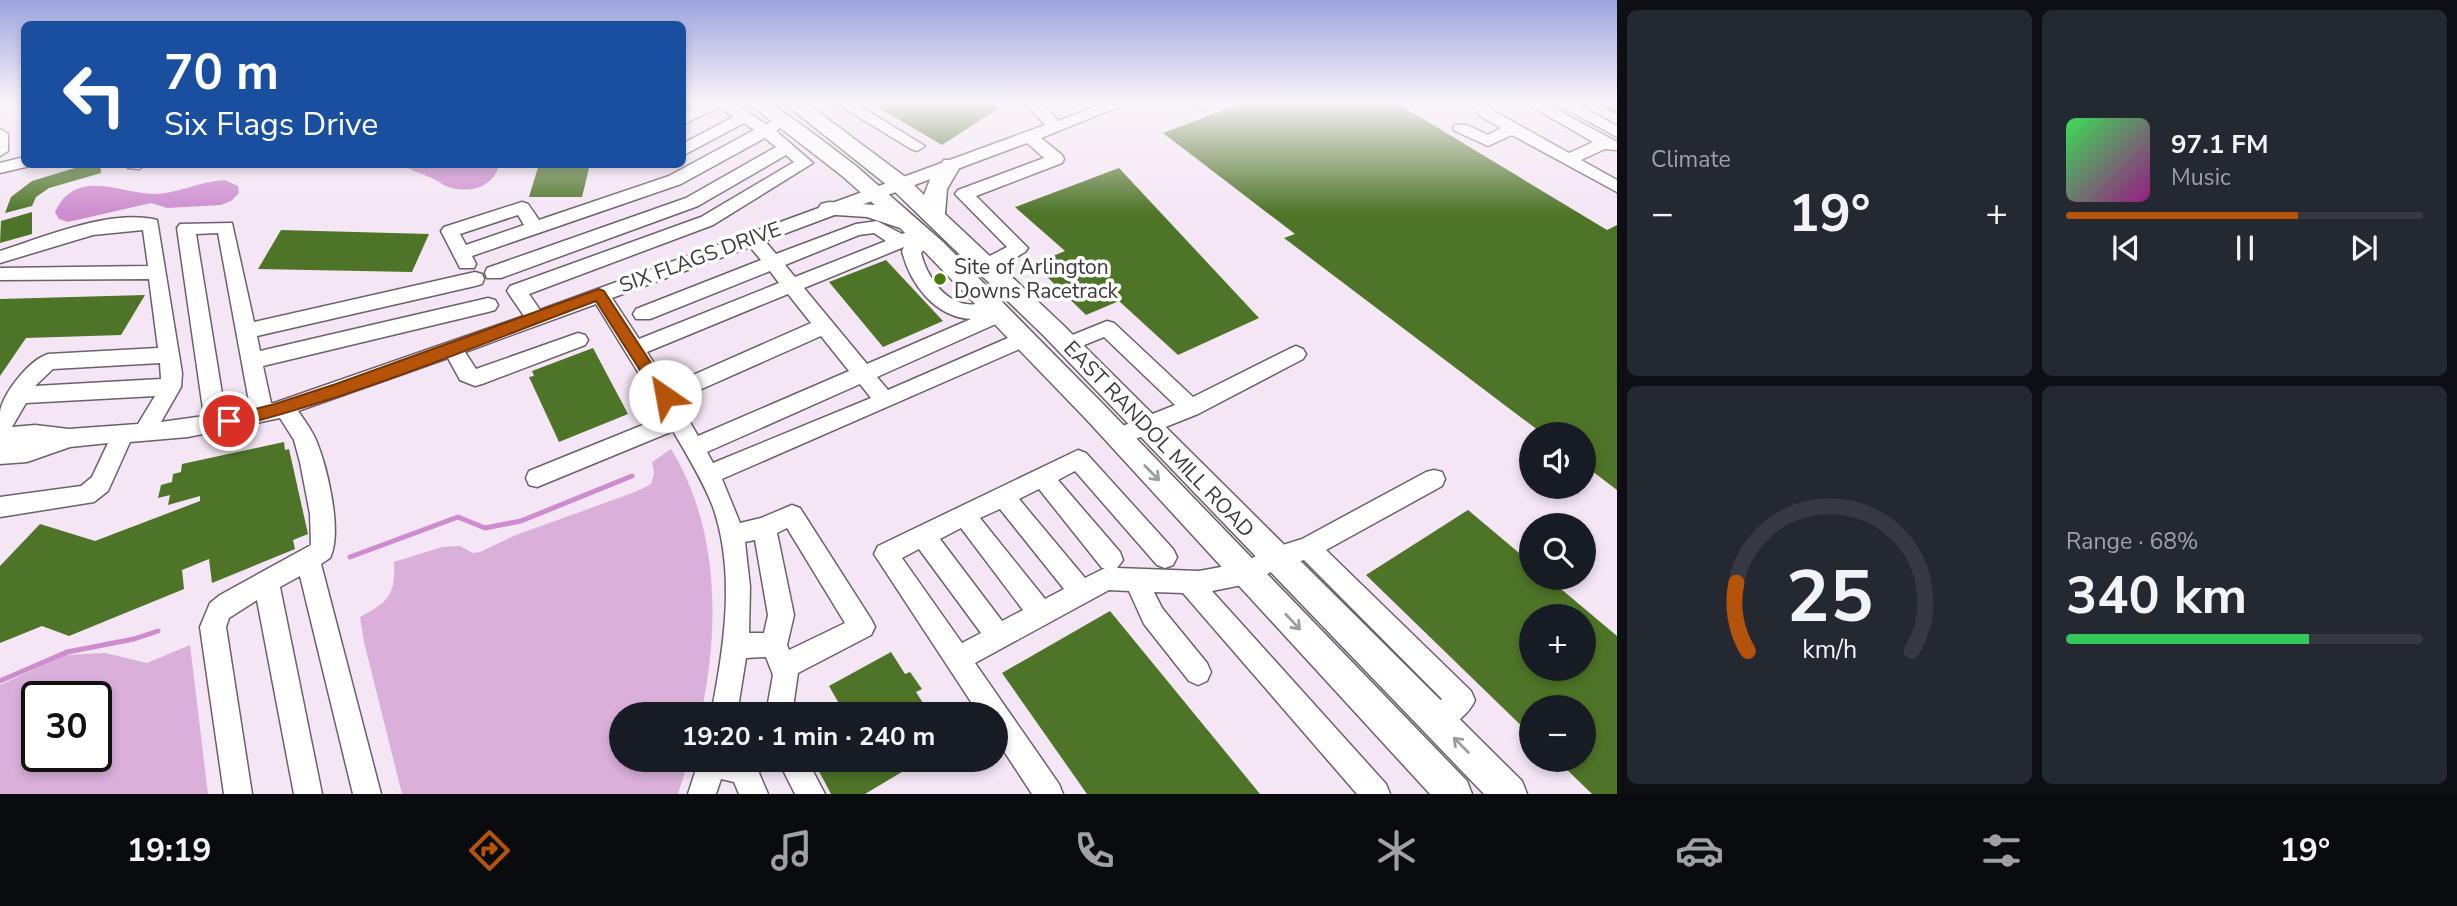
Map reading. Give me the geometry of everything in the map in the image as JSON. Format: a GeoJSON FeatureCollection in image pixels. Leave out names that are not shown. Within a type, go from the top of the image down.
{"type":"FeatureCollection","features":[{"type":"Feature","properties":{"kind":"main road","name":"EAST RANDOL MILL ROAD"},"geometry":{"type":"LineString","coordinates":[[816,139],[918,231],[1118,437],[1436,720],[1509,794]]}},
{"type":"Feature","properties":{"kind":"main road","name":"EAST RANDOL MILL ROAD"},"geometry":{"type":"LineString","coordinates":[[831,139],[900,184],[918,231],[985,266],[1146,424],[1454,794]]}},
{"type":"Feature","properties":{"kind":"main road"},"geometry":{"type":"LineString","coordinates":[[833,156],[843,184],[829,209],[869,209],[918,231],[934,197],[937,182],[951,165]]}},
{"type":"Feature","properties":{"kind":"street"},"geometry":{"type":"LineString","coordinates":[[686,149],[702,139]]}},
{"type":"Feature","properties":{"kind":"street"},"geometry":{"type":"LineString","coordinates":[[470,250],[675,180],[749,139]]}},
{"type":"Feature","properties":{"kind":"street"},"geometry":{"type":"LineString","coordinates":[[517,290],[707,221],[805,163],[776,139]]}},
{"type":"Feature","properties":{"kind":"street"},"geometry":{"type":"LineString","coordinates":[[904,139],[916,146]]}},
{"type":"Feature","properties":{"kind":"street","name":"SIX FLAGS DRIVE"},"geometry":{"type":"LineString","coordinates":[[0,437],[35,434],[69,438],[134,433],[216,424],[286,407],[501,332],[1021,139]]}},
{"type":"Feature","properties":{"kind":"street"},"geometry":{"type":"LineString","coordinates":[[985,266],[1020,248],[964,194],[1056,159],[1033,139]]}},
{"type":"Feature","properties":{"kind":"street"},"geometry":{"type":"LineString","coordinates":[[1532,139],[1617,187]]}},
{"type":"Feature","properties":{"kind":"street"},"geometry":{"type":"LineString","coordinates":[[1568,160],[1613,141]]}},
{"type":"Feature","properties":{"kind":"street"},"geometry":{"type":"LineString","coordinates":[[494,273],[692,202],[787,148]]}},
{"type":"Feature","properties":{"kind":"street"},"geometry":{"type":"LineString","coordinates":[[0,168],[21,163]]}},
{"type":"Feature","properties":{"kind":"street"},"geometry":{"type":"LineString","coordinates":[[666,168],[726,247]]}},
{"type":"Feature","properties":{"kind":"street"},"geometry":{"type":"LineString","coordinates":[[535,228],[522,208],[450,231],[499,281],[517,290],[535,318]]}},
{"type":"Feature","properties":{"kind":"street"},"geometry":{"type":"LineString","coordinates":[[0,257],[130,222],[186,228],[226,227],[262,414]]}},
{"type":"Feature","properties":{"kind":"street"},"geometry":{"type":"LineString","coordinates":[[0,507],[86,495],[100,484],[134,433],[171,387],[170,355],[151,224]]}},
{"type":"Feature","properties":{"kind":"street"},"geometry":{"type":"LineString","coordinates":[[643,314],[856,230],[877,227],[918,231]]}},
{"type":"Feature","properties":{"kind":"street"},"geometry":{"type":"LineString","coordinates":[[186,228],[216,424]]}},
{"type":"Feature","properties":{"kind":"street"},"geometry":{"type":"LineString","coordinates":[[634,349],[793,287],[918,231]]}},
{"type":"Feature","properties":{"kind":"street"},"geometry":{"type":"LineString","coordinates":[[918,231],[911,251],[913,266],[937,296],[961,310],[975,313],[997,311]]}},
{"type":"Feature","properties":{"kind":"street"},"geometry":{"type":"LineString","coordinates":[[752,237],[885,401]]}},
{"type":"Feature","properties":{"kind":"street"},"geometry":{"type":"LineString","coordinates":[[470,250],[475,279],[501,332]]}},
{"type":"Feature","properties":{"kind":"street"},"geometry":{"type":"LineString","coordinates":[[0,274],[157,272]]}},
{"type":"Feature","properties":{"kind":"street"},"geometry":{"type":"LineString","coordinates":[[247,331],[475,279]]}},
{"type":"Feature","properties":{"kind":"street"},"geometry":{"type":"LineString","coordinates":[[599,295],[679,419],[726,510],[737,595],[734,646],[726,702]]}},
{"type":"Feature","properties":{"kind":"street"},"geometry":{"type":"LineString","coordinates":[[252,361],[488,305]]}},
{"type":"Feature","properties":{"kind":"street"},"geometry":{"type":"LineString","coordinates":[[694,448],[864,374],[997,311]]}},
{"type":"Feature","properties":{"kind":"street"},"geometry":{"type":"LineString","coordinates":[[665,396],[824,326]]}},
{"type":"Feature","properties":{"kind":"street"},"geometry":{"type":"LineString","coordinates":[[1067,345],[1107,328],[1191,408]]}},
{"type":"Feature","properties":{"kind":"street"},"geometry":{"type":"LineString","coordinates":[[708,475],[1024,339]]}},
{"type":"Feature","properties":{"kind":"street"},"geometry":{"type":"LineString","coordinates":[[453,349],[467,374],[475,378],[578,340]]}},
{"type":"Feature","properties":{"kind":"street"},"geometry":{"type":"LineString","coordinates":[[1118,437],[1191,408],[1297,354]]}},
{"type":"Feature","properties":{"kind":"street"},"geometry":{"type":"LineString","coordinates":[[0,430],[28,379],[48,362],[170,355]]}},
{"type":"Feature","properties":{"kind":"street"},"geometry":{"type":"LineString","coordinates":[[19,395],[171,387]]}},
{"type":"Feature","properties":{"kind":"street"},"geometry":{"type":"LineString","coordinates":[[238,794],[213,627],[219,611],[266,580],[322,551],[325,546],[324,527],[305,440],[293,424],[286,407]]}},
{"type":"Feature","properties":{"kind":"street"},"geometry":{"type":"LineString","coordinates":[[537,478],[679,419]]}},
{"type":"Feature","properties":{"kind":"street","name":"SIX FLAGS DRIVE"},"geometry":{"type":"LineString","coordinates":[[0,456],[27,453],[69,438]]}},
{"type":"Feature","properties":{"kind":"street"},"geometry":{"type":"LineString","coordinates":[[986,702],[886,554],[1078,459],[1165,557]]}},
{"type":"Feature","properties":{"kind":"street"},"geometry":{"type":"LineString","coordinates":[[1041,477],[1111,560]]}},
{"type":"Feature","properties":{"kind":"street"},"geometry":{"type":"LineString","coordinates":[[957,659],[1106,579],[1189,582],[1261,565],[1308,548],[1434,479]]}},
{"type":"Feature","properties":{"kind":"street"},"geometry":{"type":"LineString","coordinates":[[1003,496],[1081,592]]}},
{"type":"Feature","properties":{"kind":"street"},"geometry":{"type":"LineString","coordinates":[[731,535],[764,527],[792,515],[862,627],[779,656],[734,646]]}},
{"type":"Feature","properties":{"kind":"street"},"geometry":{"type":"LineString","coordinates":[[964,515],[1041,614]]}},
{"type":"Feature","properties":{"kind":"street"},"geometry":{"type":"LineString","coordinates":[[764,527],[781,615],[779,656],[786,675],[781,702]]}},
{"type":"Feature","properties":{"kind":"street"},"geometry":{"type":"LineString","coordinates":[[923,535],[998,636]]}},
{"type":"Feature","properties":{"kind":"street"},"geometry":{"type":"LineString","coordinates":[[1308,548],[1462,700],[1436,720]]}},
{"type":"Feature","properties":{"kind":"street"},"geometry":{"type":"LineString","coordinates":[[308,559],[368,794]]}},
{"type":"Feature","properties":{"kind":"street"},"geometry":{"type":"LineString","coordinates":[[266,580],[307,794]]}},
{"type":"Feature","properties":{"kind":"street"},"geometry":{"type":"LineString","coordinates":[[1136,580],[1153,616],[1198,672]]}},
{"type":"Feature","properties":{"kind":"street"},"geometry":{"type":"LineString","coordinates":[[1189,582],[1376,794]]}},
{"type":"Feature","properties":{"kind":"street"},"geometry":{"type":"LineString","coordinates":[[1008,734],[1049,794]]}},
{"type":"Feature","properties":{"kind":"street"},"geometry":{"type":"LineString","coordinates":[[702,794],[709,772]]}},
{"type":"Feature","properties":{"kind":"street"},"geometry":{"type":"LineString","coordinates":[[799,772],[811,794]]}},
{"type":"Feature","properties":{"kind":"shaded area"},"geometry":{"type":"Polygon","coordinates":[[[409,168],[498,168],[487,183],[465,190],[446,186],[409,168]]]}},
{"type":"Feature","properties":{"kind":"shaded area"},"geometry":{"type":"Polygon","coordinates":[[[225,180],[238,186],[239,193],[231,201],[221,205],[167,208],[151,203],[68,222],[59,219],[55,212],[64,198],[74,190],[86,186],[113,187],[154,194],[225,180]]]}},
{"type":"Feature","properties":{"kind":"shaded area"},"geometry":{"type":"Polygon","coordinates":[[[671,449],[687,479],[699,511],[707,544],[713,612],[707,681],[703,702],[609,702],[609,772],[685,772],[678,794],[402,794],[360,617],[389,596],[394,562],[442,547],[460,546],[473,553],[480,552],[516,535],[635,492],[651,484],[654,473],[652,462],[671,449]]]}},
{"type":"Feature","properties":{"kind":"shaded area"},"geometry":{"type":"Polygon","coordinates":[[[190,645],[208,794],[0,794],[0,685],[65,655],[105,653],[147,663],[190,645]]]}},
{"type":"Feature","properties":{"kind":"building"},"geometry":{"type":"Polygon","coordinates":[[[932,139],[951,139],[942,145],[932,139]]]}},
{"type":"Feature","properties":{"kind":"building"},"geometry":{"type":"Polygon","coordinates":[[[1171,139],[1456,139],[1607,230],[1617,225],[1617,490],[1596,474],[1596,422],[1527,422],[1284,238],[1295,234],[1171,139]]]}},
{"type":"Feature","properties":{"kind":"building"},"geometry":{"type":"Polygon","coordinates":[[[75,168],[100,168],[101,173],[49,188],[36,197],[32,206],[5,213],[11,197],[32,181],[75,168]]]}},
{"type":"Feature","properties":{"kind":"building"},"geometry":{"type":"Polygon","coordinates":[[[538,168],[589,168],[582,197],[529,197],[538,168]]]}},
{"type":"Feature","properties":{"kind":"building"},"geometry":{"type":"Polygon","coordinates":[[[1119,168],[1259,318],[1178,355],[1119,301],[1086,315],[1034,264],[1065,251],[1015,207],[1119,168]]]}},
{"type":"Feature","properties":{"kind":"building"},"geometry":{"type":"Polygon","coordinates":[[[32,212],[32,234],[0,243],[1,221],[32,212]]]}},
{"type":"Feature","properties":{"kind":"building"},"geometry":{"type":"Polygon","coordinates":[[[281,230],[429,234],[412,272],[258,269],[281,230]]]}},
{"type":"Feature","properties":{"kind":"building"},"geometry":{"type":"Polygon","coordinates":[[[886,260],[943,321],[883,347],[829,282],[886,260]]]}},
{"type":"Feature","properties":{"kind":"building"},"geometry":{"type":"Polygon","coordinates":[[[145,295],[121,335],[26,338],[0,376],[0,299],[145,295]]]}},
{"type":"Feature","properties":{"kind":"building"},"geometry":{"type":"Polygon","coordinates":[[[593,348],[628,414],[559,442],[529,377],[534,376],[532,371],[593,348]]]}},
{"type":"Feature","properties":{"kind":"building"},"geometry":{"type":"Polygon","coordinates":[[[284,442],[285,450],[289,449],[308,534],[293,540],[295,549],[212,583],[209,559],[182,570],[184,589],[69,636],[42,626],[0,643],[0,566],[40,524],[95,541],[200,501],[200,496],[168,505],[170,495],[158,498],[161,485],[172,482],[173,474],[181,472],[182,464],[284,442]]]}},
{"type":"Feature","properties":{"kind":"building"},"geometry":{"type":"Polygon","coordinates":[[[1468,510],[1519,553],[1519,590],[1562,590],[1579,604],[1519,604],[1519,681],[1596,681],[1596,618],[1617,636],[1617,794],[1592,794],[1569,772],[1596,772],[1596,695],[1519,695],[1519,723],[1366,575],[1468,510]]]}},
{"type":"Feature","properties":{"kind":"building"},"geometry":{"type":"Polygon","coordinates":[[[1110,611],[1260,794],[1087,794],[1002,673],[1110,611]]]}},
{"type":"Feature","properties":{"kind":"building"},"geometry":{"type":"Polygon","coordinates":[[[891,652],[905,674],[910,672],[922,689],[916,692],[922,702],[838,702],[829,686],[891,652]]]}},
{"type":"Feature","properties":{"kind":"building"},"geometry":{"type":"Polygon","coordinates":[[[819,772],[902,772],[865,794],[831,794],[819,772]]]}},
{"type":"Feature","properties":{"kind":"waterway"},"geometry":{"type":"LineString","coordinates":[[350,557],[458,517],[485,528],[521,521],[632,476]]}},
{"type":"Feature","properties":{"kind":"waterway"},"geometry":{"type":"LineString","coordinates":[[0,681],[67,652],[134,639],[158,631]]}},
{"type":"Feature","properties":{"kind":"place","name":"Site of Arlington Downs Racetrack"},"geometry":{"type":"Point","coordinates":[940,279]}},
{"type":"Feature","properties":{"kind":"route"},"geometry":{"type":"LineString","coordinates":[[229,421],[275,411],[342,389],[599,295],[665,396]]}}]}
